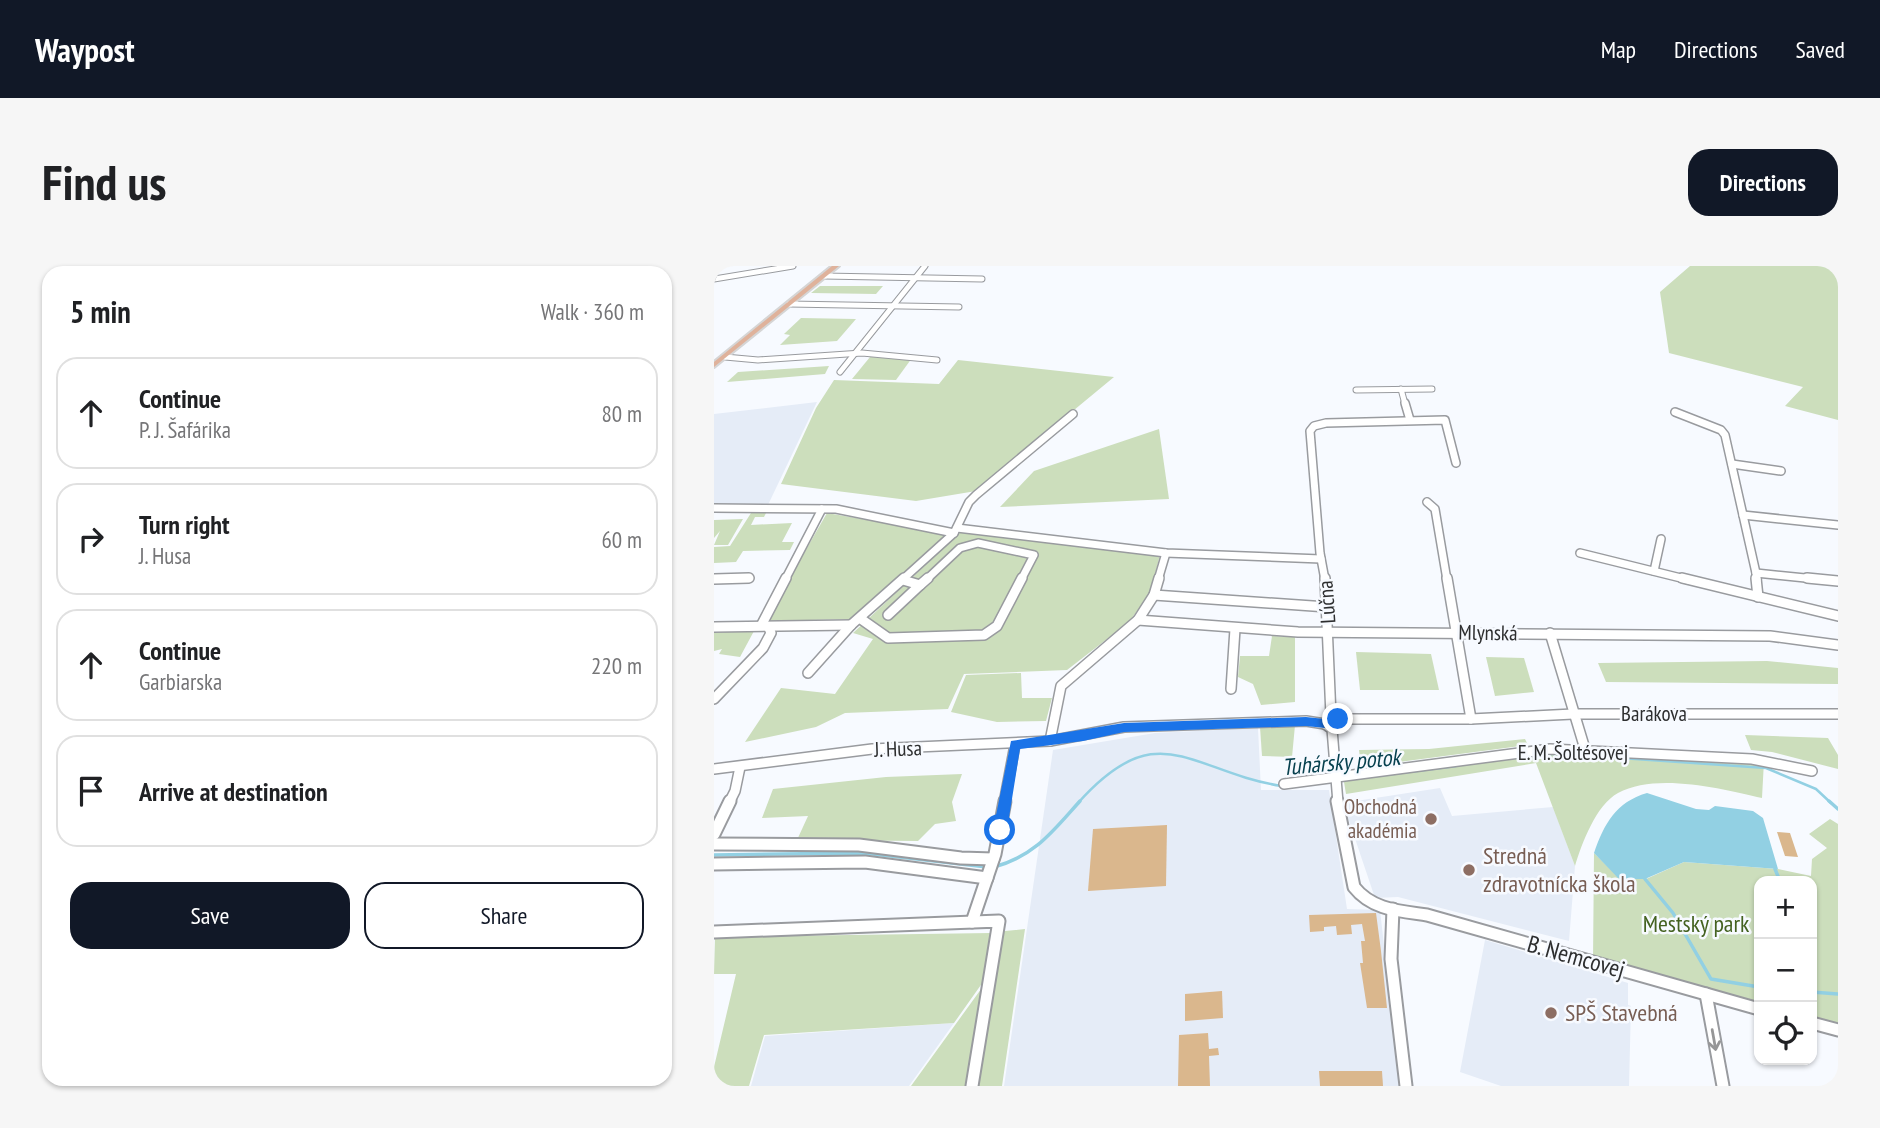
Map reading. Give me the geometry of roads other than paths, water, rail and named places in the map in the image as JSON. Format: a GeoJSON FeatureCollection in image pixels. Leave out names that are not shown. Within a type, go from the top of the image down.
{"type":"FeatureCollection","features":[{"type":"Feature","properties":{"kind":"main road"},"geometry":{"type":"LineString","coordinates":[[714,365],[836,266]]}},
{"type":"Feature","properties":{"kind":"street"},"geometry":{"type":"LineString","coordinates":[[714,279],[793,266]]}},
{"type":"Feature","properties":{"kind":"street"},"geometry":{"type":"LineString","coordinates":[[840,372],[925,266]]}},
{"type":"Feature","properties":{"kind":"street"},"geometry":{"type":"LineString","coordinates":[[824,276],[982,279]]}},
{"type":"Feature","properties":{"kind":"street"},"geometry":{"type":"LineString","coordinates":[[789,304],[958,307]]}},
{"type":"Feature","properties":{"kind":"street"},"geometry":{"type":"LineString","coordinates":[[724,357],[758,360],[854,354],[937,360]]}},
{"type":"Feature","properties":{"kind":"street"},"geometry":{"type":"LineString","coordinates":[[1356,390],[1432,388]]}},
{"type":"Feature","properties":{"kind":"street"},"geometry":{"type":"LineString","coordinates":[[1401,389],[1410,420],[1445,419],[1456,463]]}},
{"type":"Feature","properties":{"kind":"street"},"geometry":{"type":"LineString","coordinates":[[1675,412],[1724,432],[1756,573],[1758,597]]}},
{"type":"Feature","properties":{"kind":"street"},"geometry":{"type":"LineString","coordinates":[[955,531],[969,502],[976,495],[1073,414]]}},
{"type":"Feature","properties":{"kind":"street","name":"Lúčna"},"geometry":{"type":"LineString","coordinates":[[1393,909],[1376,906],[1361,898],[1354,887],[1335,781],[1332,729],[1325,724],[1331,716],[1329,632],[1325,568],[1321,559],[1310,435],[1314,426],[1410,420]]}},
{"type":"Feature","properties":{"kind":"street"},"geometry":{"type":"LineString","coordinates":[[1732,464],[1781,471]]}},
{"type":"Feature","properties":{"kind":"street"},"geometry":{"type":"LineString","coordinates":[[1427,502],[1434,509],[1471,719]]}},
{"type":"Feature","properties":{"kind":"street"},"geometry":{"type":"LineString","coordinates":[[714,508],[836,509],[955,531]]}},
{"type":"Feature","properties":{"kind":"street"},"geometry":{"type":"LineString","coordinates":[[765,626],[822,509]]}},
{"type":"Feature","properties":{"kind":"street"},"geometry":{"type":"LineString","coordinates":[[1743,515],[1838,525]]}},
{"type":"Feature","properties":{"kind":"street"},"geometry":{"type":"LineString","coordinates":[[808,673],[851,625],[861,619],[955,531],[964,527],[1166,553],[1321,559]]}},
{"type":"Feature","properties":{"kind":"street"},"geometry":{"type":"LineString","coordinates":[[1654,571],[1661,539]]}},
{"type":"Feature","properties":{"kind":"street"},"geometry":{"type":"LineString","coordinates":[[861,619],[888,638],[984,635],[997,626],[1034,555],[978,543],[960,548],[888,615]]}},
{"type":"Feature","properties":{"kind":"street"},"geometry":{"type":"LineString","coordinates":[[1050,741],[1059,694],[1066,679],[1138,620],[1154,595],[1166,553]]}},
{"type":"Feature","properties":{"kind":"street"},"geometry":{"type":"LineString","coordinates":[[1580,553],[1838,616]]}},
{"type":"Feature","properties":{"kind":"street"},"geometry":{"type":"LineString","coordinates":[[1756,573],[1838,581]]}},
{"type":"Feature","properties":{"kind":"street"},"geometry":{"type":"LineString","coordinates":[[714,579],[749,578]]}},
{"type":"Feature","properties":{"kind":"street"},"geometry":{"type":"LineString","coordinates":[[903,580],[920,585]]}},
{"type":"Feature","properties":{"kind":"street"},"geometry":{"type":"LineString","coordinates":[[1154,595],[1327,607]]}},
{"type":"Feature","properties":{"kind":"street","name":"Mlynská"},"geometry":{"type":"LineString","coordinates":[[1138,620],[1235,629],[1329,632],[1770,636],[1838,645]]}},
{"type":"Feature","properties":{"kind":"street"},"geometry":{"type":"LineString","coordinates":[[714,627],[851,625]]}},
{"type":"Feature","properties":{"kind":"street"},"geometry":{"type":"LineString","coordinates":[[714,699],[763,648],[771,632],[765,626]]}},
{"type":"Feature","properties":{"kind":"street"},"geometry":{"type":"LineString","coordinates":[[1231,688],[1235,629]]}},
{"type":"Feature","properties":{"kind":"street"},"geometry":{"type":"LineString","coordinates":[[1550,634],[1585,749]]}},
{"type":"Feature","properties":{"kind":"street","name":"Barákova"},"geometry":{"type":"LineString","coordinates":[[1325,724],[1338,719],[1471,719],[1573,713],[1838,714]]}},
{"type":"Feature","properties":{"kind":"street","name":"J. Husa"},"geometry":{"type":"LineString","coordinates":[[714,769],[872,750],[1050,741],[1146,726],[1306,721],[1325,724]]}},
{"type":"Feature","properties":{"kind":"street"},"geometry":{"type":"LineString","coordinates":[[972,922],[994,856],[1015,744]]}},
{"type":"Feature","properties":{"kind":"street","name":"E. M. Šoltésovej"},"geometry":{"type":"LineString","coordinates":[[1335,781],[1538,750],[1585,749],[1752,759],[1812,771]]}},
{"type":"Feature","properties":{"kind":"street"},"geometry":{"type":"LineString","coordinates":[[714,834],[735,791],[740,767]]}},
{"type":"Feature","properties":{"kind":"street"},"geometry":{"type":"LineString","coordinates":[[1283,784],[1335,781]]}},
{"type":"Feature","properties":{"kind":"street"},"geometry":{"type":"LineString","coordinates":[[714,844],[859,845],[961,858],[994,856]]}},
{"type":"Feature","properties":{"kind":"street"},"geometry":{"type":"LineString","coordinates":[[714,864],[865,862],[986,881]]}},
{"type":"Feature","properties":{"kind":"street"},"geometry":{"type":"LineString","coordinates":[[1393,909],[1391,959],[1406,1086]]}},
{"type":"Feature","properties":{"kind":"street","name":"B. Nemcovej"},"geometry":{"type":"LineString","coordinates":[[1393,909],[1427,915],[1754,1008]]}},
{"type":"Feature","properties":{"kind":"street"},"geometry":{"type":"LineString","coordinates":[[714,932],[999,921],[972,1086]]}},
{"type":"Feature","properties":{"kind":"street"},"geometry":{"type":"LineString","coordinates":[[1706,994],[1723,1086]]}},
{"type":"Feature","properties":{"kind":"street"},"geometry":{"type":"LineString","coordinates":[[1817,1024],[1838,1030]]}},
{"type":"Feature","properties":{"kind":"water"},"geometry":{"type":"Polygon","coordinates":[[[1647,793],[1696,809],[1709,810],[1715,806],[1753,811],[1763,818],[1778,869],[1684,862],[1645,879],[1619,879],[1594,853],[1607,824],[1619,808],[1647,793]]]}},
{"type":"Feature","properties":{"kind":"waterway","name":"Tuhársky potok"},"geometry":{"type":"LineString","coordinates":[[1080,802],[1106,776],[1131,760],[1154,754],[1176,755],[1250,779],[1282,786]]}},
{"type":"Feature","properties":{"kind":"waterway","name":"Tuhársky potok"},"geometry":{"type":"LineString","coordinates":[[1546,754],[1563,754]]}},
{"type":"Feature","properties":{"kind":"waterway","name":"Tuhársky potok"},"geometry":{"type":"LineString","coordinates":[[1577,755],[1766,768],[1816,789],[1831,803]]}},
{"type":"Feature","properties":{"kind":"waterway","name":"Tuhársky potok"},"geometry":{"type":"LineString","coordinates":[[1313,784],[1456,766]]}},
{"type":"Feature","properties":{"kind":"waterway","name":"Tuhársky potok"},"geometry":{"type":"LineString","coordinates":[[1829,801],[1838,809]]}},
{"type":"Feature","properties":{"kind":"waterway","name":"Tuhársky potok"},"geometry":{"type":"LineString","coordinates":[[994,867],[1032,849],[1052,832],[1080,802]]}},
{"type":"Feature","properties":{"kind":"waterway","name":"Tuhársky potok"},"geometry":{"type":"LineString","coordinates":[[714,855],[864,853],[987,867]]}},
{"type":"Feature","properties":{"kind":"waterway"},"geometry":{"type":"LineString","coordinates":[[1775,869],[1778,876]]}},
{"type":"Feature","properties":{"kind":"waterway"},"geometry":{"type":"LineString","coordinates":[[1645,879],[1673,913],[1711,979],[1754,986]]}},
{"type":"Feature","properties":{"kind":"waterway"},"geometry":{"type":"LineString","coordinates":[[1817,992],[1838,994]]}},
{"type":"Feature","properties":{"kind":"place","name":"Obchodná akadémia"},"geometry":{"type":"Point","coordinates":[1431,819]}},
{"type":"Feature","properties":{"kind":"place","name":"Stredná zdravotnícka škola"},"geometry":{"type":"Point","coordinates":[1469,870]}},
{"type":"Feature","properties":{"kind":"place","name":"SPŠ Stavebná"},"geometry":{"type":"Point","coordinates":[1551,1013]}},
{"type":"Feature","properties":{"kind":"park label","name":"Mestský park"},"geometry":{"type":"Point","coordinates":[1696,924]}}]}
